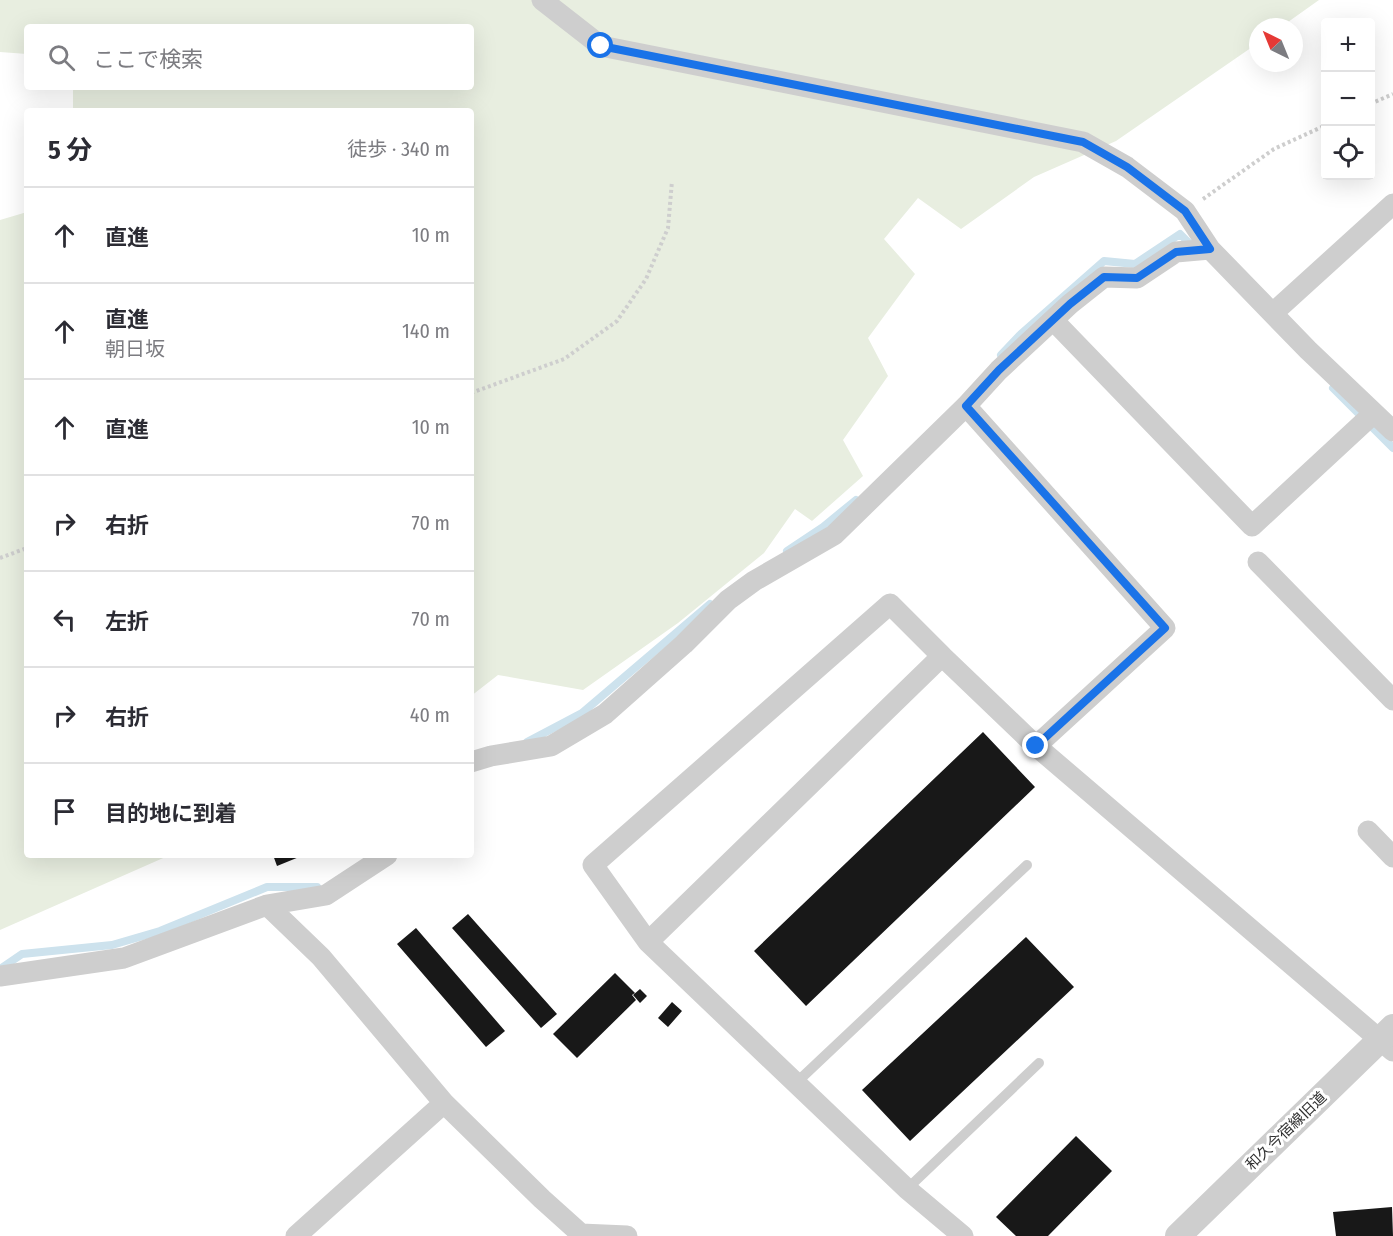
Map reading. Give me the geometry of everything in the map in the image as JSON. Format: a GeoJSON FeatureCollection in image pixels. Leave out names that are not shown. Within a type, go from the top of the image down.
{"type":"FeatureCollection","features":[{"type":"Feature","properties":{"kind":"street"},"geometry":{"type":"LineString","coordinates":[[542,0],[601,46],[1083,142],[1127,167],[1185,211],[1210,249],[1393,431]]}},
{"type":"Feature","properties":{"kind":"street"},"geometry":{"type":"LineString","coordinates":[[1273,313],[1393,204]]}},
{"type":"Feature","properties":{"kind":"street"},"geometry":{"type":"LineString","coordinates":[[474,761],[551,746],[605,714],[684,644],[728,600],[754,580],[834,535],[966,406],[999,370],[1104,277],[1137,278],[1176,252],[1210,249]]}},
{"type":"Feature","properties":{"kind":"street"},"geometry":{"type":"LineString","coordinates":[[1053,320],[1252,526],[1374,413]]}},
{"type":"Feature","properties":{"kind":"street"},"geometry":{"type":"LineString","coordinates":[[966,406],[1165,628],[1036,746]]}},
{"type":"Feature","properties":{"kind":"street"},"geometry":{"type":"LineString","coordinates":[[1258,562],[1393,700]]}},
{"type":"Feature","properties":{"kind":"street"},"geometry":{"type":"LineString","coordinates":[[963,1236],[907,1189],[648,942],[593,865],[890,604],[1036,746],[1389,1039]]}},
{"type":"Feature","properties":{"kind":"street"},"geometry":{"type":"LineString","coordinates":[[648,942],[942,656]]}},
{"type":"Feature","properties":{"kind":"street"},"geometry":{"type":"LineString","coordinates":[[1368,831],[1393,857]]}},
{"type":"Feature","properties":{"kind":"street"},"geometry":{"type":"LineString","coordinates":[[0,976],[124,958],[267,905],[326,895],[382,858]]}},
{"type":"Feature","properties":{"kind":"street"},"geometry":{"type":"LineString","coordinates":[[267,905],[321,957],[444,1102],[581,1234],[627,1236]]}},
{"type":"Feature","properties":{"kind":"street","name":"和久今宿線旧道"},"geometry":{"type":"LineString","coordinates":[[1178,1236],[1389,1039]]}},
{"type":"Feature","properties":{"kind":"street"},"geometry":{"type":"LineString","coordinates":[[296,1236],[444,1102]]}},
{"type":"Feature","properties":{"kind":"lane"},"geometry":{"type":"LineString","coordinates":[[796,1083],[1027,865]]}},
{"type":"Feature","properties":{"kind":"lane"},"geometry":{"type":"LineString","coordinates":[[907,1189],[1039,1063]]}},
{"type":"Feature","properties":{"kind":"path"},"geometry":{"type":"LineString","coordinates":[[1375,102],[1393,94]]}},
{"type":"Feature","properties":{"kind":"path"},"geometry":{"type":"LineString","coordinates":[[1185,211],[1274,149],[1324,126]]}},
{"type":"Feature","properties":{"kind":"path"},"geometry":{"type":"LineString","coordinates":[[474,392],[564,359],[617,321],[646,279],[668,228],[672,181]]}},
{"type":"Feature","properties":{"kind":"path"},"geometry":{"type":"LineString","coordinates":[[0,558],[24,549]]}},
{"type":"Feature","properties":{"kind":"shaded area"},"geometry":{"type":"Polygon","coordinates":[[[0,0],[1319,0],[1294,18],[1249,18],[1249,49],[1116,141],[1034,177],[961,229],[918,198],[884,239],[915,274],[868,338],[888,376],[843,440],[863,476],[812,521],[795,509],[764,553],[678,623],[583,690],[498,675],[474,694],[474,108],[73,108],[73,90],[474,90],[474,24],[24,24],[24,54],[0,52],[0,0]]]}},
{"type":"Feature","properties":{"kind":"shaded area"},"geometry":{"type":"Polygon","coordinates":[[[24,213],[24,858],[163,858],[0,930],[0,220],[24,213]]]}},
{"type":"Feature","properties":{"kind":"building"},"geometry":{"type":"Polygon","coordinates":[[[983,732],[1035,787],[806,1006],[754,951],[983,732]]]}},
{"type":"Feature","properties":{"kind":"building"},"geometry":{"type":"Polygon","coordinates":[[[274,858],[297,858],[277,866],[274,858]]]}},
{"type":"Feature","properties":{"kind":"building"},"geometry":{"type":"Polygon","coordinates":[[[468,914],[557,1014],[541,1028],[452,928],[468,914]]]}},
{"type":"Feature","properties":{"kind":"building"},"geometry":{"type":"Polygon","coordinates":[[[416,928],[505,1031],[486,1047],[397,944],[416,928]]]}},
{"type":"Feature","properties":{"kind":"building"},"geometry":{"type":"Polygon","coordinates":[[[1026,937],[1074,987],[910,1141],[862,1090],[1026,937]]]}},
{"type":"Feature","properties":{"kind":"building"},"geometry":{"type":"Polygon","coordinates":[[[615,973],[635,993],[632,995],[636,1000],[577,1058],[553,1034],[615,973]]]}},
{"type":"Feature","properties":{"kind":"building"},"geometry":{"type":"Polygon","coordinates":[[[640,989],[647,996],[640,1003],[633,995],[640,989]]]}},
{"type":"Feature","properties":{"kind":"building"},"geometry":{"type":"Polygon","coordinates":[[[672,1002],[682,1011],[668,1027],[658,1018],[672,1002]]]}},
{"type":"Feature","properties":{"kind":"building"},"geometry":{"type":"Polygon","coordinates":[[[1076,1136],[1112,1171],[1048,1236],[1016,1236],[996,1217],[1076,1136]]]}},
{"type":"Feature","properties":{"kind":"building"},"geometry":{"type":"Polygon","coordinates":[[[1392,1207],[1393,1236],[1336,1236],[1333,1212],[1392,1207]]]}},
{"type":"Feature","properties":{"kind":"waterway"},"geometry":{"type":"LineString","coordinates":[[1001,355],[1021,334],[1104,261],[1135,264],[1180,234],[1195,249]]}},
{"type":"Feature","properties":{"kind":"waterway"},"geometry":{"type":"LineString","coordinates":[[1333,388],[1393,448]]}},
{"type":"Feature","properties":{"kind":"waterway"},"geometry":{"type":"LineString","coordinates":[[787,551],[823,527],[856,500]]}},
{"type":"Feature","properties":{"kind":"waterway"},"geometry":{"type":"LineString","coordinates":[[527,742],[582,713],[710,604]]}},
{"type":"Feature","properties":{"kind":"waterway"},"geometry":{"type":"LineString","coordinates":[[0,969],[22,954],[112,945],[160,931],[267,887],[317,887]]}},
{"type":"Feature","properties":{"kind":"route"},"geometry":{"type":"LineString","coordinates":[[601,46],[1083,142],[1127,167],[1185,211],[1210,249],[1176,252],[1137,278],[1104,277],[1070,304],[999,370],[966,406],[1165,628],[1036,746]]}}]}
